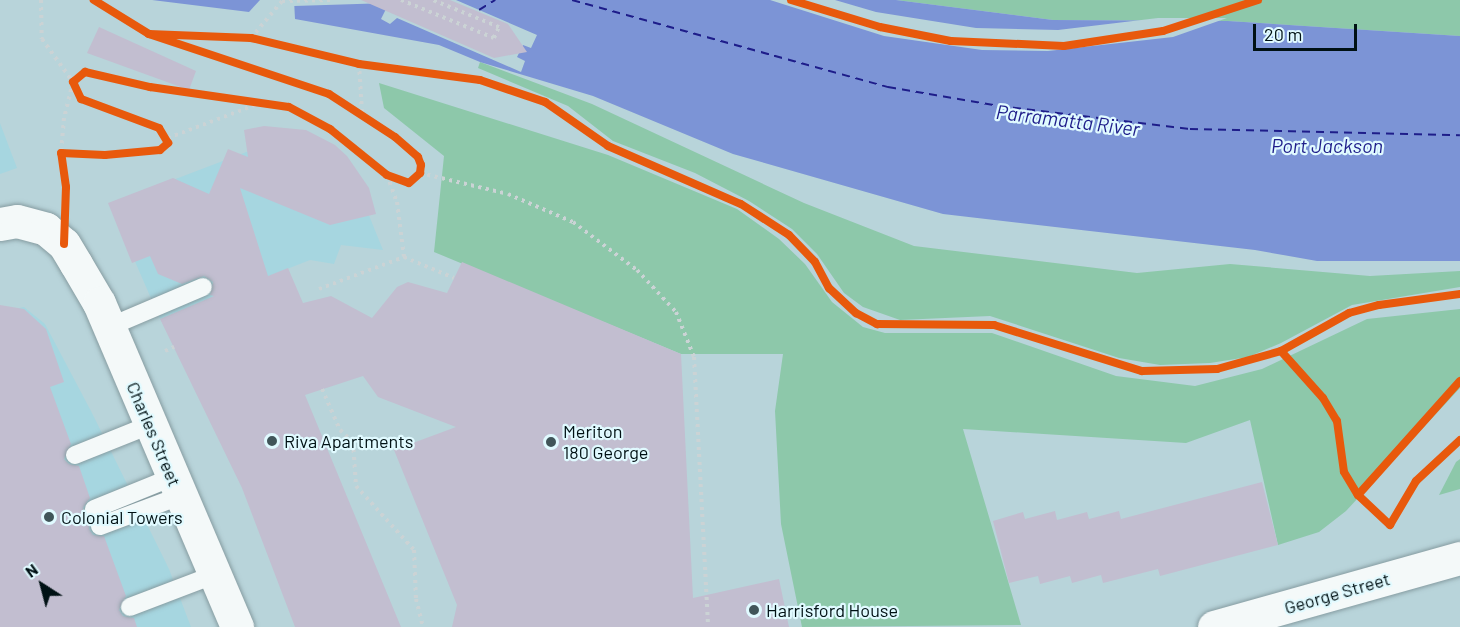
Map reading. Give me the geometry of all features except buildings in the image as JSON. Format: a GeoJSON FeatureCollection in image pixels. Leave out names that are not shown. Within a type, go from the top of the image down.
{"type":"FeatureCollection","features":[{"type":"Feature","properties":{"kind":"street","name":"Charles Street"},"geometry":{"type":"LineString","coordinates":[[0,224],[17,221],[46,230],[64,244],[109,327],[237,627]]}},
{"type":"Feature","properties":{"kind":"street","name":"George Street"},"geometry":{"type":"LineString","coordinates":[[1214,627],[1460,558]]}},
{"type":"Feature","properties":{"kind":"lane"},"geometry":{"type":"LineString","coordinates":[[109,327],[203,287]]}},
{"type":"Feature","properties":{"kind":"lane"},"geometry":{"type":"LineString","coordinates":[[75,455],[150,425]]}},
{"type":"Feature","properties":{"kind":"lane"},"geometry":{"type":"LineString","coordinates":[[176,487],[142,510],[97,517],[136,492],[176,487]]}},
{"type":"Feature","properties":{"kind":"lane"},"geometry":{"type":"LineString","coordinates":[[136,492],[142,510]]}},
{"type":"Feature","properties":{"kind":"lane"},"geometry":{"type":"LineString","coordinates":[[130,608],[214,575]]}},
{"type":"Feature","properties":{"kind":"path"},"geometry":{"type":"LineString","coordinates":[[41,0],[42,39],[73,82],[81,99]]}},
{"type":"Feature","properties":{"kind":"path"},"geometry":{"type":"LineString","coordinates":[[247,47],[251,38],[282,1],[332,0]]}},
{"type":"Feature","properties":{"kind":"path"},"geometry":{"type":"LineString","coordinates":[[401,0],[494,38],[499,27],[433,0]]}},
{"type":"Feature","properties":{"kind":"path"},"geometry":{"type":"LineString","coordinates":[[476,18],[479,10]]}},
{"type":"Feature","properties":{"kind":"path"},"geometry":{"type":"LineString","coordinates":[[239,38],[262,40]]}},
{"type":"Feature","properties":{"kind":"path"},"geometry":{"type":"LineString","coordinates":[[348,61],[370,65]]}},
{"type":"Feature","properties":{"kind":"path"},"geometry":{"type":"LineString","coordinates":[[359,64],[362,112]]}},
{"type":"Feature","properties":{"kind":"path"},"geometry":{"type":"LineString","coordinates":[[63,165],[61,153],[64,118],[73,82],[78,74]]}},
{"type":"Feature","properties":{"kind":"path"},"geometry":{"type":"LineString","coordinates":[[240,99],[272,104]]}},
{"type":"Feature","properties":{"kind":"path"},"geometry":{"type":"LineString","coordinates":[[168,138],[263,102]]}},
{"type":"Feature","properties":{"kind":"path"},"geometry":{"type":"LineString","coordinates":[[353,108],[370,118]]}},
{"type":"Feature","properties":{"kind":"path"},"geometry":{"type":"LineString","coordinates":[[159,128],[168,138]]}},
{"type":"Feature","properties":{"kind":"path"},"geometry":{"type":"LineString","coordinates":[[165,147],[168,138]]}},
{"type":"Feature","properties":{"kind":"path"},"geometry":{"type":"LineString","coordinates":[[61,153],[72,154]]}},
{"type":"Feature","properties":{"kind":"path"},"geometry":{"type":"LineString","coordinates":[[379,169],[398,179]]}},
{"type":"Feature","properties":{"kind":"path"},"geometry":{"type":"LineString","coordinates":[[419,172],[508,194],[573,222],[637,270],[676,312],[694,357],[708,627]]}},
{"type":"Feature","properties":{"kind":"path"},"geometry":{"type":"LineString","coordinates":[[387,175],[398,202],[404,256]]}},
{"type":"Feature","properties":{"kind":"path"},"geometry":{"type":"LineString","coordinates":[[319,289],[404,256],[454,278]]}},
{"type":"Feature","properties":{"kind":"path"},"geometry":{"type":"LineString","coordinates":[[165,351],[174,347]]}},
{"type":"Feature","properties":{"kind":"path"},"geometry":{"type":"LineString","coordinates":[[322,389],[340,430],[353,442],[356,486],[414,550],[416,599],[423,627]]}},
{"type":"Feature","properties":{"kind":"shaded area"},"geometry":{"type":"Polygon","coordinates":[[[0,123],[17,168],[0,174],[0,123]]]}},
{"type":"Feature","properties":{"kind":"shaded area"},"geometry":{"type":"Polygon","coordinates":[[[249,151],[368,213],[383,250],[341,245],[334,264],[310,260],[160,319],[110,204],[249,151]]]}},
{"type":"Feature","properties":{"kind":"shaded area"},"geometry":{"type":"Polygon","coordinates":[[[24,307],[45,324],[92,413],[169,569],[191,627],[0,627],[0,312],[24,307]]]}},
{"type":"Feature","properties":{"kind":"green space"},"geometry":{"type":"Polygon","coordinates":[[[896,0],[1460,0],[1460,36],[1228,21],[1053,20],[896,0]]]}},
{"type":"Feature","properties":{"kind":"green space"},"geometry":{"type":"Polygon","coordinates":[[[480,62],[592,104],[804,203],[914,246],[1137,273],[1230,264],[1370,276],[1460,271],[1460,287],[1352,305],[1281,343],[1248,357],[1210,363],[1160,365],[1119,358],[990,316],[900,320],[863,307],[844,293],[817,254],[792,229],[749,201],[695,173],[613,141],[568,106],[478,68],[480,62]]]}},
{"type":"Feature","properties":{"kind":"green space"},"geometry":{"type":"Polygon","coordinates":[[[379,83],[608,155],[737,209],[779,239],[805,264],[832,302],[863,327],[885,333],[992,333],[1116,376],[1195,386],[1262,369],[1367,319],[1460,309],[1460,388],[1346,511],[1319,532],[1278,545],[1250,420],[1186,443],[963,429],[1021,625],[802,627],[781,524],[775,411],[783,354],[681,354],[434,252],[444,156],[384,108],[379,83]]]}},
{"type":"Feature","properties":{"kind":"green space"},"geometry":{"type":"Polygon","coordinates":[[[1460,459],[1460,489],[1439,495],[1456,462],[1460,459]]]}},
{"type":"Feature","properties":{"kind":"water"},"geometry":{"type":"Polygon","coordinates":[[[152,0],[260,0],[249,12],[152,0]]]}},
{"type":"Feature","properties":{"kind":"water","name":"Port Jackson"},"geometry":{"type":"Polygon","coordinates":[[[294,0],[896,0],[1053,20],[1228,21],[1460,36],[1460,261],[1317,261],[1255,250],[943,214],[733,154],[593,96],[480,62],[439,45],[295,19],[294,0]]]}},
{"type":"Feature","properties":{"kind":"pier"},"geometry":{"type":"Polygon","coordinates":[[[294,0],[456,0],[537,35],[531,48],[523,45],[517,57],[525,61],[521,72],[397,18],[390,24],[381,19],[389,3],[294,6],[294,0]]]}},
{"type":"Feature","properties":{"kind":"pier"},"geometry":{"type":"Polygon","coordinates":[[[770,0],[835,0],[876,12],[976,28],[1058,30],[1158,18],[1227,18],[1173,37],[1048,51],[982,50],[884,36],[770,0]]]}},
{"type":"Feature","properties":{"kind":"ferry route"},"geometry":{"type":"LineString","coordinates":[[479,10],[495,0]]}},
{"type":"Feature","properties":{"kind":"ferry route"},"geometry":{"type":"LineString","coordinates":[[572,0],[888,87],[999,106],[1190,129],[1460,135]]}},
{"type":"Feature","properties":{"kind":"cycle path"},"geometry":{"type":"LineString","coordinates":[[64,244],[66,187],[61,153],[105,155],[160,150],[168,143],[159,128],[81,99],[73,82],[85,72],[150,87],[289,107],[330,129],[387,175],[409,183],[420,173],[421,165],[418,157],[395,137],[329,94],[149,34],[94,0]]}},
{"type":"Feature","properties":{"kind":"cycle path"},"geometry":{"type":"LineString","coordinates":[[791,0],[880,27],[951,41],[1064,46],[1163,31],[1258,0]]}},
{"type":"Feature","properties":{"kind":"cycle path"},"geometry":{"type":"LineString","coordinates":[[149,34],[251,38],[359,64],[480,80],[545,102],[608,146],[741,204],[789,235],[815,262],[829,288],[856,313],[877,324],[994,325],[1142,371],[1217,369],[1281,351],[1349,313],[1379,305],[1460,294]]}},
{"type":"Feature","properties":{"kind":"cycle path"},"geometry":{"type":"LineString","coordinates":[[1281,351],[1323,398],[1337,421],[1344,472],[1358,495],[1390,525]]}},
{"type":"Feature","properties":{"kind":"cycle path"},"geometry":{"type":"LineString","coordinates":[[1358,495],[1460,381]]}},
{"type":"Feature","properties":{"kind":"cycle path"},"geometry":{"type":"LineString","coordinates":[[1390,525],[1416,481],[1460,440]]}},
{"type":"Feature","properties":{"kind":"place","name":"Riva Apartments"},"geometry":{"type":"Point","coordinates":[272,441]}},
{"type":"Feature","properties":{"kind":"place","name":"Meriton 180 George"},"geometry":{"type":"Point","coordinates":[551,442]}},
{"type":"Feature","properties":{"kind":"place","name":"Colonial Towers"},"geometry":{"type":"Point","coordinates":[49,517]}},
{"type":"Feature","properties":{"kind":"place","name":"Harrisford House"},"geometry":{"type":"Point","coordinates":[754,610]}},
{"type":"Feature","properties":{"kind":"water label","name":"Parramatta River"},"geometry":{"type":"Point","coordinates":[1068,120]}}]}
